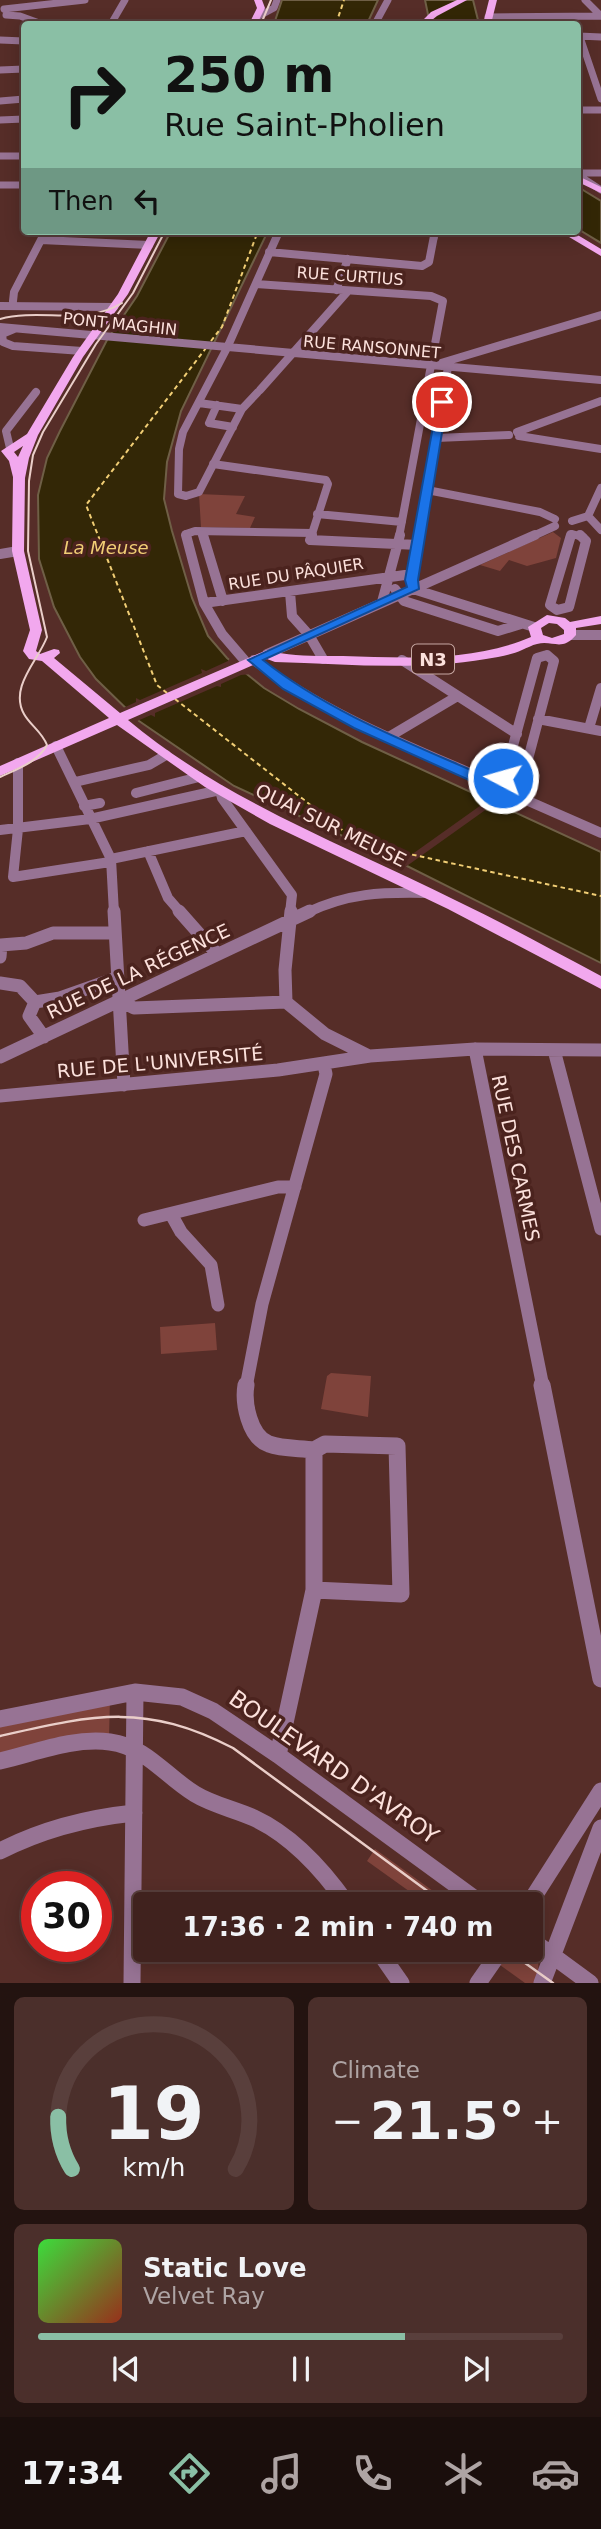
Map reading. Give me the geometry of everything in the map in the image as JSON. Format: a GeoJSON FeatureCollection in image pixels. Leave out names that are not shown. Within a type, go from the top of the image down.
{"type":"FeatureCollection","features":[{"type":"Feature","properties":{"kind":"main road"},"geometry":{"type":"LineString","coordinates":[[427,21],[463,0]]}},
{"type":"Feature","properties":{"kind":"main road"},"geometry":{"type":"LineString","coordinates":[[486,0],[487,21]]}},
{"type":"Feature","properties":{"kind":"main road"},"geometry":{"type":"LineString","coordinates":[[487,21],[493,0]]}},
{"type":"Feature","properties":{"kind":"main road"},"geometry":{"type":"LineString","coordinates":[[581,178],[601,190]]}},
{"type":"Feature","properties":{"kind":"main road"},"geometry":{"type":"LineString","coordinates":[[36,630],[29,653],[49,650],[36,630],[18,551],[18,451],[32,435],[82,351],[114,307],[154,235]]}},
{"type":"Feature","properties":{"kind":"main road"},"geometry":{"type":"LineString","coordinates":[[572,235],[601,253]]}},
{"type":"Feature","properties":{"kind":"main road"},"geometry":{"type":"LineString","coordinates":[[575,235],[601,247]]}},
{"type":"Feature","properties":{"kind":"main road","name":"N3"},"geometry":{"type":"LineString","coordinates":[[539,640],[541,621],[564,623],[601,620]]}},
{"type":"Feature","properties":{"kind":"main road","name":"N3"},"geometry":{"type":"LineString","coordinates":[[252,660],[402,660],[483,655],[539,640],[563,641],[564,623]]}},
{"type":"Feature","properties":{"kind":"main road","name":"QUAI SUR MEUSE"},"geometry":{"type":"LineString","coordinates":[[49,650],[114,722],[220,790],[275,821],[426,893],[601,983]]}},
{"type":"Feature","properties":{"kind":"main road"},"geometry":{"type":"LineString","coordinates":[[0,771],[252,660]]}},
{"type":"Feature","properties":{"kind":"street"},"geometry":{"type":"LineString","coordinates":[[3,10],[57,1],[85,0]]}},
{"type":"Feature","properties":{"kind":"street"},"geometry":{"type":"LineString","coordinates":[[113,21],[125,0]]}},
{"type":"Feature","properties":{"kind":"street"},"geometry":{"type":"LineString","coordinates":[[258,11],[274,8],[277,0]]}},
{"type":"Feature","properties":{"kind":"street"},"geometry":{"type":"LineString","coordinates":[[377,21],[388,0]]}},
{"type":"Feature","properties":{"kind":"street"},"geometry":{"type":"LineString","coordinates":[[585,0],[601,16]]}},
{"type":"Feature","properties":{"kind":"street"},"geometry":{"type":"LineString","coordinates":[[3,10],[34,21]]}},
{"type":"Feature","properties":{"kind":"street"},"geometry":{"type":"LineString","coordinates":[[572,16],[574,21]]}},
{"type":"Feature","properties":{"kind":"street"},"geometry":{"type":"LineString","coordinates":[[501,21],[601,16]]}},
{"type":"Feature","properties":{"kind":"street"},"geometry":{"type":"LineString","coordinates":[[581,34],[601,37]]}},
{"type":"Feature","properties":{"kind":"street"},"geometry":{"type":"LineString","coordinates":[[0,40],[21,41]]}},
{"type":"Feature","properties":{"kind":"street"},"geometry":{"type":"LineString","coordinates":[[581,42],[601,99]]}},
{"type":"Feature","properties":{"kind":"street"},"geometry":{"type":"LineString","coordinates":[[0,70],[21,69]]}},
{"type":"Feature","properties":{"kind":"street"},"geometry":{"type":"LineString","coordinates":[[583,71],[592,71]]}},
{"type":"Feature","properties":{"kind":"street"},"geometry":{"type":"LineString","coordinates":[[0,101],[21,99]]}},
{"type":"Feature","properties":{"kind":"street"},"geometry":{"type":"LineString","coordinates":[[581,110],[601,110]]}},
{"type":"Feature","properties":{"kind":"street"},"geometry":{"type":"LineString","coordinates":[[0,120],[21,119]]}},
{"type":"Feature","properties":{"kind":"street"},"geometry":{"type":"LineString","coordinates":[[0,156],[21,156]]}},
{"type":"Feature","properties":{"kind":"street"},"geometry":{"type":"LineString","coordinates":[[581,176],[601,173]]}},
{"type":"Feature","properties":{"kind":"street"},"geometry":{"type":"LineString","coordinates":[[0,185],[21,185]]}},
{"type":"Feature","properties":{"kind":"street"},"geometry":{"type":"LineString","coordinates":[[4,303],[14,292],[44,235]]}},
{"type":"Feature","properties":{"kind":"street"},"geometry":{"type":"LineString","coordinates":[[277,235],[183,432],[177,491],[186,496],[199,492],[242,409],[294,354],[348,290]]}},
{"type":"Feature","properties":{"kind":"street"},"geometry":{"type":"LineString","coordinates":[[269,252],[426,265],[434,235]]}},
{"type":"Feature","properties":{"kind":"street"},"geometry":{"type":"LineString","coordinates":[[41,240],[149,245]]}},
{"type":"Feature","properties":{"kind":"street"},"geometry":{"type":"LineString","coordinates":[[335,290],[348,259]]}},
{"type":"Feature","properties":{"kind":"street","name":"RUE CURTIUS"},"geometry":{"type":"LineString","coordinates":[[256,284],[442,298],[431,365]]}},
{"type":"Feature","properties":{"kind":"street"},"geometry":{"type":"LineString","coordinates":[[4,303],[114,307]]}},
{"type":"Feature","properties":{"kind":"street"},"geometry":{"type":"LineString","coordinates":[[413,589],[412,574],[448,364],[598,316],[601,326]]}},
{"type":"Feature","properties":{"kind":"street"},"geometry":{"type":"LineString","coordinates":[[0,327],[21,328]]}},
{"type":"Feature","properties":{"kind":"street"},"geometry":{"type":"LineString","coordinates":[[21,328],[5,332],[1,340],[13,346],[82,351]]}},
{"type":"Feature","properties":{"kind":"street","name":"PONT MAGHIN"},"geometry":{"type":"LineString","coordinates":[[21,328],[294,354]]}},
{"type":"Feature","properties":{"kind":"street","name":"RUE RANSONNET"},"geometry":{"type":"LineString","coordinates":[[294,354],[448,364],[460,368],[601,380]]}},
{"type":"Feature","properties":{"kind":"street"},"geometry":{"type":"LineString","coordinates":[[382,602],[398,544],[431,365]]}},
{"type":"Feature","properties":{"kind":"street"},"geometry":{"type":"LineString","coordinates":[[18,451],[6,431],[36,392]]}},
{"type":"Feature","properties":{"kind":"street"},"geometry":{"type":"LineString","coordinates":[[424,400],[442,402]]}},
{"type":"Feature","properties":{"kind":"street"},"geometry":{"type":"LineString","coordinates":[[515,435],[601,401]]}},
{"type":"Feature","properties":{"kind":"street"},"geometry":{"type":"LineString","coordinates":[[198,403],[242,409]]}},
{"type":"Feature","properties":{"kind":"street"},"geometry":{"type":"LineString","coordinates":[[217,405],[209,423],[233,427]]}},
{"type":"Feature","properties":{"kind":"street"},"geometry":{"type":"LineString","coordinates":[[436,438],[515,435],[601,449]]}},
{"type":"Feature","properties":{"kind":"street"},"geometry":{"type":"LineString","coordinates":[[213,464],[323,479],[328,484],[311,537]]}},
{"type":"Feature","properties":{"kind":"street"},"geometry":{"type":"LineString","coordinates":[[601,488],[588,516],[570,528],[550,604],[564,623],[601,635]]}},
{"type":"Feature","properties":{"kind":"street"},"geometry":{"type":"LineString","coordinates":[[427,490],[540,512],[555,523],[582,535],[586,541],[564,623]]}},
{"type":"Feature","properties":{"kind":"street"},"geometry":{"type":"LineString","coordinates":[[317,514],[402,522]]}},
{"type":"Feature","properties":{"kind":"street"},"geometry":{"type":"LineString","coordinates":[[588,516],[601,530]]}},
{"type":"Feature","properties":{"kind":"street"},"geometry":{"type":"LineString","coordinates":[[252,660],[555,523]]}},
{"type":"Feature","properties":{"kind":"street"},"geometry":{"type":"LineString","coordinates":[[418,545],[191,531],[185,536],[205,603],[222,634],[252,660],[305,697],[387,738],[485,781],[501,779],[506,771],[539,640]]}},
{"type":"Feature","properties":{"kind":"street"},"geometry":{"type":"LineString","coordinates":[[202,532],[223,601]]}},
{"type":"Feature","properties":{"kind":"street"},"geometry":{"type":"LineString","coordinates":[[0,554],[18,551]]}},
{"type":"Feature","properties":{"kind":"street","name":"RUE DU PÂQUIER"},"geometry":{"type":"LineString","coordinates":[[205,603],[391,575],[412,574],[434,579]]}},
{"type":"Feature","properties":{"kind":"street"},"geometry":{"type":"LineString","coordinates":[[391,575],[398,595],[418,606],[498,631],[539,640]]}},
{"type":"Feature","properties":{"kind":"street"},"geometry":{"type":"LineString","coordinates":[[434,579],[430,589],[439,598]]}},
{"type":"Feature","properties":{"kind":"street"},"geometry":{"type":"LineString","coordinates":[[413,589],[539,640],[554,661],[519,793],[526,800],[601,833]]}},
{"type":"Feature","properties":{"kind":"street"},"geometry":{"type":"LineString","coordinates":[[290,592],[292,616],[309,635],[323,659]]}},
{"type":"Feature","properties":{"kind":"street"},"geometry":{"type":"LineString","coordinates":[[418,606],[414,599],[427,595]]}},
{"type":"Feature","properties":{"kind":"street"},"geometry":{"type":"LineString","coordinates":[[402,660],[517,734]]}},
{"type":"Feature","properties":{"kind":"street"},"geometry":{"type":"LineString","coordinates":[[589,728],[601,688]]}},
{"type":"Feature","properties":{"kind":"street"},"geometry":{"type":"LineString","coordinates":[[387,738],[456,697]]}},
{"type":"Feature","properties":{"kind":"street"},"geometry":{"type":"LineString","coordinates":[[538,719],[601,731]]}},
{"type":"Feature","properties":{"kind":"street"},"geometry":{"type":"LineString","coordinates":[[56,746],[110,861],[124,1085]]}},
{"type":"Feature","properties":{"kind":"street"},"geometry":{"type":"LineString","coordinates":[[75,782],[149,765],[166,755]]}},
{"type":"Feature","properties":{"kind":"street"},"geometry":{"type":"LineString","coordinates":[[18,763],[18,829],[13,877],[110,861],[246,831]]}},
{"type":"Feature","properties":{"kind":"street"},"geometry":{"type":"LineString","coordinates":[[506,771],[523,773]]}},
{"type":"Feature","properties":{"kind":"street"},"geometry":{"type":"LineString","coordinates":[[136,793],[199,777]]}},
{"type":"Feature","properties":{"kind":"street"},"geometry":{"type":"LineString","coordinates":[[0,830],[90,819],[220,790]]}},
{"type":"Feature","properties":{"kind":"street","name":"QUAI SUR MEUSE"},"geometry":{"type":"LineString","coordinates":[[220,790],[222,798],[290,889],[293,898],[285,970],[286,1002]]}},
{"type":"Feature","properties":{"kind":"street"},"geometry":{"type":"LineString","coordinates":[[84,806],[100,803]]}},
{"type":"Feature","properties":{"kind":"street"},"geometry":{"type":"LineString","coordinates":[[148,851],[168,898],[217,954]]}},
{"type":"Feature","properties":{"kind":"street"},"geometry":{"type":"LineString","coordinates":[[292,919],[350,895],[375,892],[426,893]]}},
{"type":"Feature","properties":{"kind":"street","name":"RUE DE LA RÉGENCE"},"geometry":{"type":"LineString","coordinates":[[0,1057],[292,919]]}},
{"type":"Feature","properties":{"kind":"street"},"geometry":{"type":"LineString","coordinates":[[0,957],[1,945],[26,943],[52,933],[114,933]]}},
{"type":"Feature","properties":{"kind":"street"},"geometry":{"type":"LineString","coordinates":[[35,1002],[60,998],[117,978]]}},
{"type":"Feature","properties":{"kind":"street"},"geometry":{"type":"LineString","coordinates":[[0,983],[15,982],[24,986],[35,1002]]}},
{"type":"Feature","properties":{"kind":"street"},"geometry":{"type":"LineString","coordinates":[[118,1000],[134,1008],[286,1002],[325,1034],[370,1056]]}},
{"type":"Feature","properties":{"kind":"street"},"geometry":{"type":"LineString","coordinates":[[35,1002],[29,1016],[44,1037]]}},
{"type":"Feature","properties":{"kind":"street","name":"RUE DE L'UNIVERSITÉ"},"geometry":{"type":"LineString","coordinates":[[0,1096],[324,1065],[370,1056],[475,1049],[601,1050]]}},
{"type":"Feature","properties":{"kind":"street","name":"RUE DES CARMES"},"geometry":{"type":"LineString","coordinates":[[475,1049],[601,1679]]}},
{"type":"Feature","properties":{"kind":"street"},"geometry":{"type":"LineString","coordinates":[[554,1050],[601,1229]]}},
{"type":"Feature","properties":{"kind":"street"},"geometry":{"type":"LineString","coordinates":[[314,1450],[268,1444],[257,1435],[246,1411],[244,1388],[262,1304],[326,1074],[324,1065]]}},
{"type":"Feature","properties":{"kind":"street"},"geometry":{"type":"LineString","coordinates":[[144,1220],[278,1187],[295,1187]]}},
{"type":"Feature","properties":{"kind":"street"},"geometry":{"type":"LineString","coordinates":[[171,1214],[181,1232],[211,1265],[218,1305]]}},
{"type":"Feature","properties":{"kind":"street"},"geometry":{"type":"LineString","coordinates":[[278,1755],[314,1590],[314,1450],[325,1444],[397,1446],[401,1594],[314,1590]]}},
{"type":"Feature","properties":{"kind":"street"},"geometry":{"type":"LineString","coordinates":[[132,1983],[135,1692]]}},
{"type":"Feature","properties":{"kind":"street","name":"BOULEVARD D'AVROY"},"geometry":{"type":"LineString","coordinates":[[0,1719],[135,1692],[182,1698],[213,1710],[466,1892]]}},
{"type":"Feature","properties":{"kind":"street"},"geometry":{"type":"LineString","coordinates":[[0,1761],[94,1741],[136,1748],[209,1803],[269,1826],[305,1855],[339,1892]]}},
{"type":"Feature","properties":{"kind":"street"},"geometry":{"type":"LineString","coordinates":[[537,1892],[601,1791]]}},
{"type":"Feature","properties":{"kind":"street"},"geometry":{"type":"LineString","coordinates":[[0,1851],[46,1830],[98,1816],[134,1813]]}},
{"type":"Feature","properties":{"kind":"street"},"geometry":{"type":"LineString","coordinates":[[542,1983],[601,1829]]}},
{"type":"Feature","properties":{"kind":"street"},"geometry":{"type":"LineString","coordinates":[[543,1949],[590,1983]]}},
{"type":"Feature","properties":{"kind":"street"},"geometry":{"type":"LineString","coordinates":[[386,1962],[401,1983]]}},
{"type":"Feature","properties":{"kind":"street"},"geometry":{"type":"LineString","coordinates":[[478,1983],[492,1962]]}},
{"type":"Feature","properties":{"kind":"shaded area"},"geometry":{"type":"Polygon","coordinates":[[[199,494],[245,496],[236,514],[255,517],[250,528],[201,527],[199,494]]]}},
{"type":"Feature","properties":{"kind":"shaded area"},"geometry":{"type":"Polygon","coordinates":[[[553,532],[561,538],[556,558],[527,566],[509,560],[500,571],[480,565],[553,532]]]}},
{"type":"Feature","properties":{"kind":"shaded area"},"geometry":{"type":"Polygon","coordinates":[[[215,1323],[217,1350],[161,1354],[160,1327],[215,1323]]]}},
{"type":"Feature","properties":{"kind":"shaded area"},"geometry":{"type":"Polygon","coordinates":[[[331,1373],[371,1376],[368,1417],[321,1409],[327,1376],[331,1373]]]}},
{"type":"Feature","properties":{"kind":"shaded area"},"geometry":{"type":"Polygon","coordinates":[[[110,1697],[109,1738],[0,1758],[0,1721],[110,1697]]]}},
{"type":"Feature","properties":{"kind":"shaded area"},"geometry":{"type":"Polygon","coordinates":[[[375,1849],[434,1892],[410,1892],[367,1861],[375,1849]]]}},
{"type":"Feature","properties":{"kind":"shaded area"},"geometry":{"type":"Polygon","coordinates":[[[502,1962],[538,1962],[534,1983],[525,1983],[500,1965],[502,1962]]]}},
{"type":"Feature","properties":{"kind":"water"},"geometry":{"type":"Polygon","coordinates":[[[282,0],[378,0],[368,21],[275,21],[282,0]]]}},
{"type":"Feature","properties":{"kind":"water"},"geometry":{"type":"Polygon","coordinates":[[[425,0],[473,0],[478,21],[429,21],[425,0]]]}},
{"type":"Feature","properties":{"kind":"water"},"geometry":{"type":"Polygon","coordinates":[[[581,189],[601,201],[601,243],[581,231],[581,189]]]}},
{"type":"Feature","properties":{"kind":"water","name":"La Meuse"},"geometry":{"type":"Polygon","coordinates":[[[169,235],[266,235],[181,411],[167,462],[164,499],[192,598],[208,636],[227,658],[264,688],[299,709],[362,742],[601,852],[601,963],[399,862],[234,786],[139,721],[96,679],[80,657],[54,607],[39,559],[38,495],[47,458],[60,431],[107,340],[137,296],[169,235]]]}},
{"type":"Feature","properties":{"kind":"pier"},"geometry":{"type":"Polygon","coordinates":[[[231,657],[252,674],[241,675],[221,684],[221,687],[217,686],[155,713],[155,717],[151,715],[135,722],[121,709],[136,702],[136,698],[140,700],[202,673],[201,669],[206,671],[228,661],[231,657]]]}},
{"type":"Feature","properties":{"kind":"pier"},"geometry":{"type":"Polygon","coordinates":[[[491,798],[498,801],[404,868],[397,865],[491,798]]]}},
{"type":"Feature","properties":{"kind":"ferry route"},"geometry":{"type":"LineString","coordinates":[[337,21],[344,0]]}},
{"type":"Feature","properties":{"kind":"ferry route"},"geometry":{"type":"LineString","coordinates":[[211,341],[222,327],[256,235]]}},
{"type":"Feature","properties":{"kind":"ferry route"},"geometry":{"type":"LineString","coordinates":[[167,693],[157,685],[86,505],[206,348]]}},
{"type":"Feature","properties":{"kind":"ferry route"},"geometry":{"type":"LineString","coordinates":[[175,699],[359,843],[601,896]]}},
{"type":"Feature","properties":{"kind":"tram line"},"geometry":{"type":"LineString","coordinates":[[262,21],[271,0]]}},
{"type":"Feature","properties":{"kind":"tram line"},"geometry":{"type":"LineString","coordinates":[[0,777],[33,760],[47,745],[24,714],[20,704],[26,674],[47,637],[28,551],[29,481],[33,455],[43,432],[96,344],[133,293],[163,235]]}},
{"type":"Feature","properties":{"kind":"tram line"},"geometry":{"type":"LineString","coordinates":[[0,319],[31,315],[93,314],[122,303]]}},
{"type":"Feature","properties":{"kind":"tram line"},"geometry":{"type":"LineString","coordinates":[[0,1736],[91,1718],[118,1717],[145,1718],[201,1733],[233,1748],[429,1892]]}},
{"type":"Feature","properties":{"kind":"tram line"},"geometry":{"type":"LineString","coordinates":[[524,1962],[553,1983]]}},
{"type":"Feature","properties":{"kind":"route"},"geometry":{"type":"LineString","coordinates":[[442,402],[411,580],[413,589],[254,660],[288,687],[359,725],[485,781],[496,782],[503,778]]}}]}
